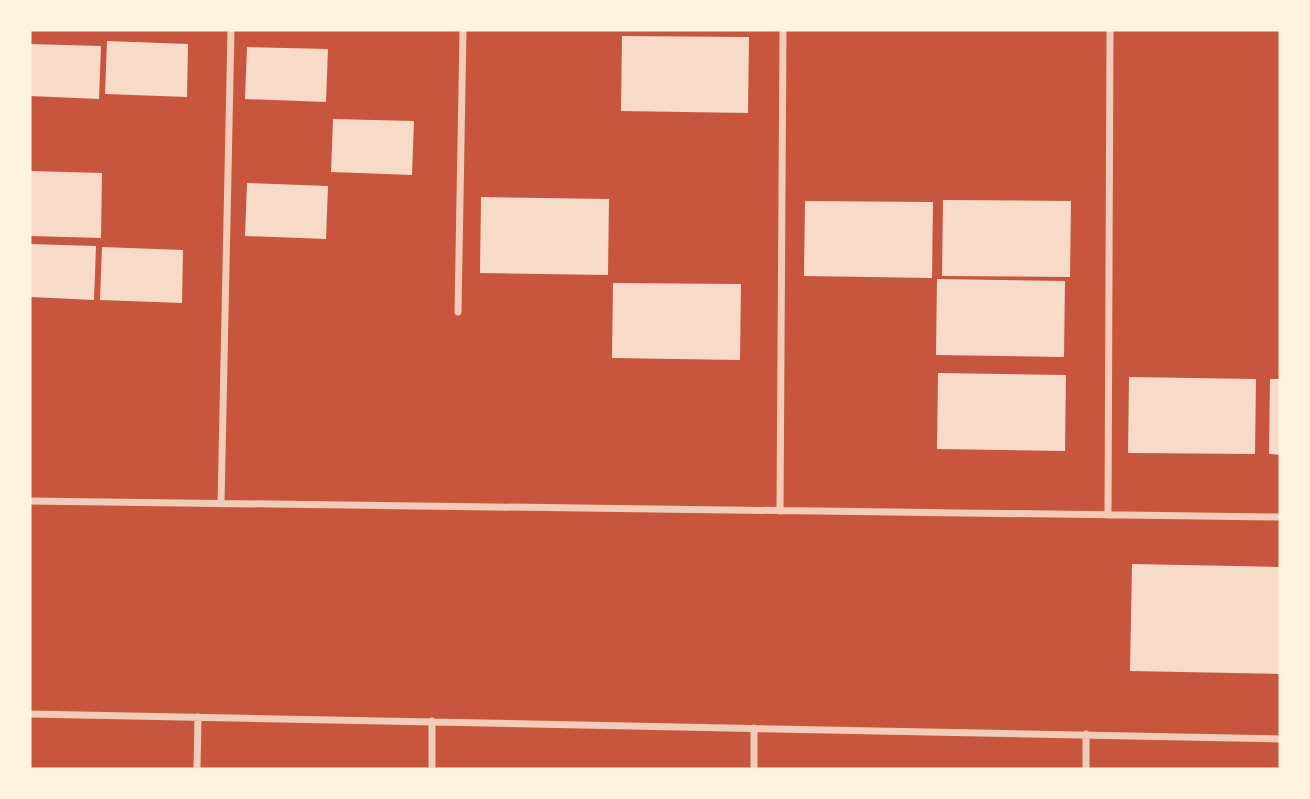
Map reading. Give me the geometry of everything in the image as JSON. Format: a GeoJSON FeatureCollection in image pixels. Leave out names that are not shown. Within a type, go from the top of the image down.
{"type":"FeatureCollection","features":[{"type":"Feature","properties":{"kind":"street"},"geometry":{"type":"LineString","coordinates":[[221,504],[231,30]]}},
{"type":"Feature","properties":{"kind":"street"},"geometry":{"type":"LineString","coordinates":[[458,312],[463,30]]}},
{"type":"Feature","properties":{"kind":"street"},"geometry":{"type":"LineString","coordinates":[[780,511],[783,30]]}},
{"type":"Feature","properties":{"kind":"street"},"geometry":{"type":"LineString","coordinates":[[1108,515],[1110,30]]}},
{"type":"Feature","properties":{"kind":"street"},"geometry":{"type":"LineString","coordinates":[[30,501],[1280,517]]}},
{"type":"Feature","properties":{"kind":"street"},"geometry":{"type":"LineString","coordinates":[[30,714],[1280,739]]}},
{"type":"Feature","properties":{"kind":"street"},"geometry":{"type":"LineString","coordinates":[[197,769],[198,717]]}},
{"type":"Feature","properties":{"kind":"street"},"geometry":{"type":"LineString","coordinates":[[432,721],[432,769]]}},
{"type":"Feature","properties":{"kind":"street"},"geometry":{"type":"LineString","coordinates":[[754,728],[754,769]]}},
{"type":"Feature","properties":{"kind":"street"},"geometry":{"type":"LineString","coordinates":[[1086,734],[1086,769]]}},
{"type":"Feature","properties":{"kind":"building"},"geometry":{"type":"Polygon","coordinates":[[[622,36],[749,37],[748,113],[621,111],[622,36]]]}},
{"type":"Feature","properties":{"kind":"building"},"geometry":{"type":"Polygon","coordinates":[[[107,41],[188,44],[187,97],[105,94],[107,41]]]}},
{"type":"Feature","properties":{"kind":"building"},"geometry":{"type":"Polygon","coordinates":[[[30,44],[101,46],[99,99],[30,96],[30,44]]]}},
{"type":"Feature","properties":{"kind":"building"},"geometry":{"type":"Polygon","coordinates":[[[247,47],[328,49],[326,102],[245,99],[247,47]]]}},
{"type":"Feature","properties":{"kind":"building"},"geometry":{"type":"Polygon","coordinates":[[[333,119],[414,121],[412,175],[331,172],[333,119]]]}},
{"type":"Feature","properties":{"kind":"building"},"geometry":{"type":"Polygon","coordinates":[[[30,171],[102,173],[101,238],[30,236],[30,171]]]}},
{"type":"Feature","properties":{"kind":"building"},"geometry":{"type":"Polygon","coordinates":[[[247,183],[328,186],[326,239],[245,236],[247,183]]]}},
{"type":"Feature","properties":{"kind":"building"},"geometry":{"type":"Polygon","coordinates":[[[481,197],[609,199],[608,275],[480,273],[481,197]]]}},
{"type":"Feature","properties":{"kind":"building"},"geometry":{"type":"Polygon","coordinates":[[[943,200],[1071,201],[1070,277],[942,276],[943,200]]]}},
{"type":"Feature","properties":{"kind":"building"},"geometry":{"type":"Polygon","coordinates":[[[805,201],[933,202],[932,278],[804,276],[805,201]]]}},
{"type":"Feature","properties":{"kind":"building"},"geometry":{"type":"Polygon","coordinates":[[[30,244],[96,246],[94,300],[30,297],[30,244]]]}},
{"type":"Feature","properties":{"kind":"building"},"geometry":{"type":"Polygon","coordinates":[[[102,247],[183,250],[182,303],[100,300],[102,247]]]}},
{"type":"Feature","properties":{"kind":"building"},"geometry":{"type":"Polygon","coordinates":[[[937,279],[1065,281],[1064,357],[936,355],[937,279]]]}},
{"type":"Feature","properties":{"kind":"building"},"geometry":{"type":"Polygon","coordinates":[[[613,283],[741,284],[740,360],[612,358],[613,283]]]}},
{"type":"Feature","properties":{"kind":"building"},"geometry":{"type":"Polygon","coordinates":[[[938,373],[1066,375],[1065,451],[937,449],[938,373]]]}},
{"type":"Feature","properties":{"kind":"building"},"geometry":{"type":"Polygon","coordinates":[[[1129,377],[1256,379],[1255,454],[1128,453],[1129,377]]]}},
{"type":"Feature","properties":{"kind":"building"},"geometry":{"type":"Polygon","coordinates":[[[1270,379],[1280,379],[1280,455],[1269,454],[1270,379]]]}},
{"type":"Feature","properties":{"kind":"building"},"geometry":{"type":"Polygon","coordinates":[[[1132,564],[1280,567],[1280,674],[1130,671],[1132,564]]]}}]}
